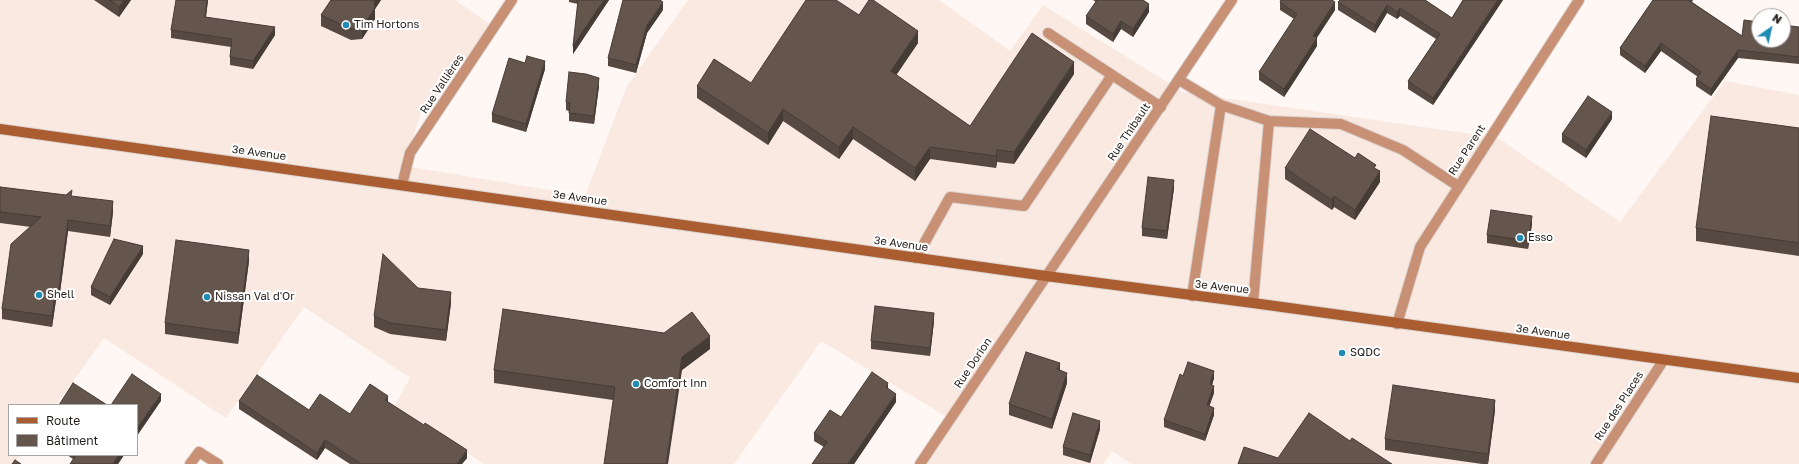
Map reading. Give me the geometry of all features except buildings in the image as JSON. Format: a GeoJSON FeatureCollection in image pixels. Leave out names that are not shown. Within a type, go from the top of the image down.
{"type":"FeatureCollection","features":[{"type":"Feature","properties":{"kind":"main road","name":"3e Avenue"},"geometry":{"type":"LineString","coordinates":[[0,128],[916,258],[1253,303],[1662,361],[1799,378]]}},
{"type":"Feature","properties":{"kind":"street","name":"Rue Vallières"},"geometry":{"type":"LineString","coordinates":[[402,185],[410,153],[512,0]]}},
{"type":"Feature","properties":{"kind":"street","name":"Rue Thibault"},"geometry":{"type":"LineString","coordinates":[[1046,276],[1232,0]]}},
{"type":"Feature","properties":{"kind":"street","name":"Rue Parent"},"geometry":{"type":"LineString","coordinates":[[1397,324],[1420,247],[1579,0]]}},
{"type":"Feature","properties":{"kind":"street"},"geometry":{"type":"LineString","coordinates":[[1048,33],[1161,107]]}},
{"type":"Feature","properties":{"kind":"street"},"geometry":{"type":"LineString","coordinates":[[916,258],[950,197],[1024,206],[1112,75]]}},
{"type":"Feature","properties":{"kind":"street"},"geometry":{"type":"LineString","coordinates":[[1179,80],[1221,105],[1269,121],[1341,124],[1403,150],[1458,186]]}},
{"type":"Feature","properties":{"kind":"street"},"geometry":{"type":"LineString","coordinates":[[1192,296],[1221,105]]}},
{"type":"Feature","properties":{"kind":"street"},"geometry":{"type":"LineString","coordinates":[[1253,303],[1269,121]]}},
{"type":"Feature","properties":{"kind":"street","name":"Rue Dorion"},"geometry":{"type":"LineString","coordinates":[[920,464],[1046,276]]}},
{"type":"Feature","properties":{"kind":"street","name":"Rue des Places"},"geometry":{"type":"LineString","coordinates":[[1596,464],[1662,361]]}},
{"type":"Feature","properties":{"kind":"street"},"geometry":{"type":"LineString","coordinates":[[190,464],[199,452],[218,464]]}},
{"type":"Feature","properties":{"kind":"shaded area"},"geometry":{"type":"Polygon","coordinates":[[[0,0],[455,0],[494,27],[423,105],[405,166],[585,196],[627,86],[688,0],[939,0],[1010,51],[1043,5],[1183,92],[1498,138],[1620,222],[1725,81],[1799,95],[1799,464],[1131,464],[1112,451],[1103,464],[922,464],[952,420],[821,341],[734,464],[484,464],[395,405],[410,378],[304,307],[226,418],[104,338],[57,404],[8,404],[8,456],[20,456],[14,464],[0,464],[0,0]]]}},
{"type":"Feature","properties":{"kind":"place","name":"Tim Hortons"},"geometry":{"type":"Point","coordinates":[346,25]}},
{"type":"Feature","properties":{"kind":"place","name":"Esso"},"geometry":{"type":"Point","coordinates":[1520,238]}},
{"type":"Feature","properties":{"kind":"place","name":"Shell"},"geometry":{"type":"Point","coordinates":[39,295]}},
{"type":"Feature","properties":{"kind":"place","name":"Nissan Val d'Or"},"geometry":{"type":"Point","coordinates":[207,297]}},
{"type":"Feature","properties":{"kind":"place","name":"SQDC"},"geometry":{"type":"Point","coordinates":[1342,353]}},
{"type":"Feature","properties":{"kind":"place","name":"Comfort Inn"},"geometry":{"type":"Point","coordinates":[636,384]}}]}
